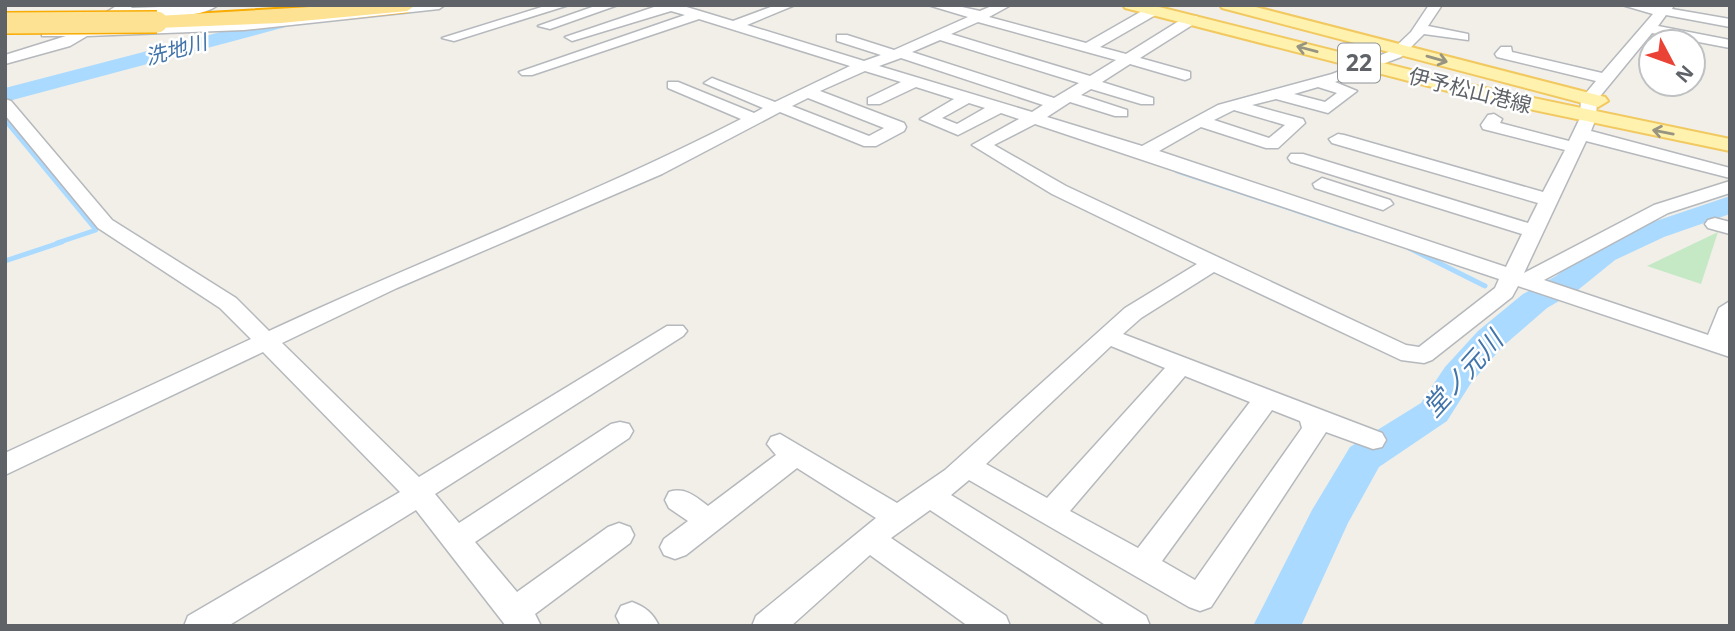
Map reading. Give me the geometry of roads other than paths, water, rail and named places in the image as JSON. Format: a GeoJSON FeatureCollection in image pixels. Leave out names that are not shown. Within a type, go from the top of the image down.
{"type":"FeatureCollection","features":[{"type":"Feature","properties":{"kind":"highway"},"geometry":{"type":"LineString","coordinates":[[5,23],[268,18],[413,6]]}},
{"type":"Feature","properties":{"kind":"highway"},"geometry":{"type":"LineString","coordinates":[[158,22],[319,13]]}},
{"type":"Feature","properties":{"kind":"main road","name":"伊予松山港線"},"geometry":{"type":"LineString","coordinates":[[1131,5],[1192,19],[1583,125],[1730,145]]}},
{"type":"Feature","properties":{"kind":"main road","name":"伊予松山港線"},"geometry":{"type":"LineString","coordinates":[[1228,5],[1401,49],[1583,125],[1730,128]]}},
{"type":"Feature","properties":{"kind":"street"},"geometry":{"type":"LineString","coordinates":[[5,17],[118,10],[191,10],[212,5]]}},
{"type":"Feature","properties":{"kind":"street"},"geometry":{"type":"LineString","coordinates":[[93,11],[297,5]]}},
{"type":"Feature","properties":{"kind":"street"},"geometry":{"type":"LineString","coordinates":[[5,32],[84,33],[244,26],[319,13],[439,5]]}},
{"type":"Feature","properties":{"kind":"street"},"geometry":{"type":"LineString","coordinates":[[508,5],[526,21],[547,27],[602,10]]}},
{"type":"Feature","properties":{"kind":"street"},"geometry":{"type":"LineString","coordinates":[[449,38],[526,21],[563,5]]}},
{"type":"Feature","properties":{"kind":"street"},"geometry":{"type":"LineString","coordinates":[[733,26],[789,5]]}},
{"type":"Feature","properties":{"kind":"street"},"geometry":{"type":"LineString","coordinates":[[934,5],[981,17],[1122,63],[1176,74]]}},
{"type":"Feature","properties":{"kind":"street"},"geometry":{"type":"LineString","coordinates":[[5,466],[389,283],[656,170],[807,92],[1005,5]]}},
{"type":"Feature","properties":{"kind":"street"},"geometry":{"type":"LineString","coordinates":[[1144,152],[1198,121],[1234,105],[1367,66],[1401,49],[1420,29],[1436,5]]}},
{"type":"Feature","properties":{"kind":"street"},"geometry":{"type":"LineString","coordinates":[[1628,5],[1665,9],[1730,23]]}},
{"type":"Feature","properties":{"kind":"street"},"geometry":{"type":"LineString","coordinates":[[413,6],[474,33]]}},
{"type":"Feature","properties":{"kind":"street"},"geometry":{"type":"LineString","coordinates":[[1649,28],[1665,9]]}},
{"type":"Feature","properties":{"kind":"street"},"geometry":{"type":"LineString","coordinates":[[5,60],[65,43],[118,10]]}},
{"type":"Feature","properties":{"kind":"street"},"geometry":{"type":"LineString","coordinates":[[527,72],[665,29],[680,10]]}},
{"type":"Feature","properties":{"kind":"street"},"geometry":{"type":"LineString","coordinates":[[554,65],[536,58],[680,10]]}},
{"type":"Feature","properties":{"kind":"street"},"geometry":{"type":"LineString","coordinates":[[572,37],[680,10],[1144,152],[1723,348],[1730,308]]}},
{"type":"Feature","properties":{"kind":"street"},"geometry":{"type":"LineString","coordinates":[[1084,52],[1154,10]]}},
{"type":"Feature","properties":{"kind":"street"},"geometry":{"type":"LineString","coordinates":[[946,142],[962,148],[981,145],[1032,119],[1192,19]]}},
{"type":"Feature","properties":{"kind":"street"},"geometry":{"type":"LineString","coordinates":[[1420,29],[1463,37]]}},
{"type":"Feature","properties":{"kind":"street"},"geometry":{"type":"LineString","coordinates":[[939,35],[1147,101]]}},
{"type":"Feature","properties":{"kind":"street"},"geometry":{"type":"LineString","coordinates":[[841,38],[1062,100],[1121,113]]}},
{"type":"Feature","properties":{"kind":"street"},"geometry":{"type":"LineString","coordinates":[[1707,39],[1730,44]]}},
{"type":"Feature","properties":{"kind":"street"},"geometry":{"type":"LineString","coordinates":[[1523,280],[1534,231],[1583,125],[1607,79],[1637,43]]}},
{"type":"Feature","properties":{"kind":"street"},"geometry":{"type":"LineString","coordinates":[[1506,50],[1502,54],[1607,79]]}},
{"type":"Feature","properties":{"kind":"street"},"geometry":{"type":"LineString","coordinates":[[874,101],[913,82]]}},
{"type":"Feature","properties":{"kind":"street"},"geometry":{"type":"LineString","coordinates":[[1272,93],[1328,108],[1349,91],[1315,82]]}},
{"type":"Feature","properties":{"kind":"street"},"geometry":{"type":"LineString","coordinates":[[712,83],[870,142],[898,127],[807,92]]}},
{"type":"Feature","properties":{"kind":"street"},"geometry":{"type":"LineString","coordinates":[[679,85],[754,119]]}},
{"type":"Feature","properties":{"kind":"street"},"geometry":{"type":"LineString","coordinates":[[967,98],[928,119],[958,130],[998,108]]}},
{"type":"Feature","properties":{"kind":"street"},"geometry":{"type":"LineString","coordinates":[[5,104],[105,225],[228,303],[418,493],[516,620],[618,535]]}},
{"type":"Feature","properties":{"kind":"street"},"geometry":{"type":"LineString","coordinates":[[1198,121],[1272,144],[1297,123],[1234,105]]}},
{"type":"Feature","properties":{"kind":"street"},"geometry":{"type":"LineString","coordinates":[[1494,119],[1489,125],[1583,125],[1729,180]]}},
{"type":"Feature","properties":{"kind":"street"},"geometry":{"type":"LineString","coordinates":[[1338,139],[1379,148],[1549,200]]}},
{"type":"Feature","properties":{"kind":"street"},"geometry":{"type":"LineString","coordinates":[[981,145],[1059,190],[1412,355],[1424,355],[1523,280],[1661,209],[1729,180]]}},
{"type":"Feature","properties":{"kind":"street"},"geometry":{"type":"LineString","coordinates":[[1292,164],[1452,203],[1534,231]]}},
{"type":"Feature","properties":{"kind":"street"},"geometry":{"type":"LineString","coordinates":[[1296,204],[1302,197],[1311,196],[1328,174]]}},
{"type":"Feature","properties":{"kind":"street"},"geometry":{"type":"LineString","coordinates":[[768,626],[869,538],[967,466],[1133,313],[1213,264]]}},
{"type":"Feature","properties":{"kind":"street"},"geometry":{"type":"LineString","coordinates":[[200,626],[675,331]]}},
{"type":"Feature","properties":{"kind":"street"},"geometry":{"type":"LineString","coordinates":[[1106,336],[1373,440]]}},
{"type":"Feature","properties":{"kind":"street"},"geometry":{"type":"LineString","coordinates":[[1051,513],[1180,366]]}},
{"type":"Feature","properties":{"kind":"street"},"geometry":{"type":"LineString","coordinates":[[1142,565],[1267,398]]}},
{"type":"Feature","properties":{"kind":"street"},"geometry":{"type":"LineString","coordinates":[[967,466],[1200,598],[1315,429],[1311,418]]}},
{"type":"Feature","properties":{"kind":"street"},"geometry":{"type":"LineString","coordinates":[[456,540],[620,431]]}},
{"type":"Feature","properties":{"kind":"street"},"geometry":{"type":"LineString","coordinates":[[676,547],[709,521],[788,449],[899,518]]}},
{"type":"Feature","properties":{"kind":"street"},"geometry":{"type":"LineString","coordinates":[[929,495],[1134,626]]}},
{"type":"Feature","properties":{"kind":"street"},"geometry":{"type":"LineString","coordinates":[[679,500],[709,521]]}},
{"type":"Feature","properties":{"kind":"street"},"geometry":{"type":"LineString","coordinates":[[869,538],[994,626]]}},
{"type":"Feature","properties":{"kind":"waterway","name":"洗地川"},"geometry":{"type":"LineString","coordinates":[[5,95],[301,17]]}},
{"type":"Feature","properties":{"kind":"waterway"},"geometry":{"type":"LineString","coordinates":[[1235,101],[1324,77]]}},
{"type":"Feature","properties":{"kind":"waterway"},"geometry":{"type":"LineString","coordinates":[[5,120],[96,230],[57,243]]}},
{"type":"Feature","properties":{"kind":"waterway"},"geometry":{"type":"LineString","coordinates":[[1177,171],[1357,231]]}},
{"type":"Feature","properties":{"kind":"waterway","name":"堂ノ元川"},"geometry":{"type":"LineString","coordinates":[[1277,626],[1327,522],[1364,457],[1434,412],[1458,375],[1490,339],[1535,301],[1567,283],[1604,254],[1654,231],[1730,204]]}},
{"type":"Feature","properties":{"kind":"waterway"},"geometry":{"type":"LineString","coordinates":[[5,261],[62,242]]}},
{"type":"Feature","properties":{"kind":"waterway"},"geometry":{"type":"LineString","coordinates":[[1409,248],[1485,286]]}}]}
